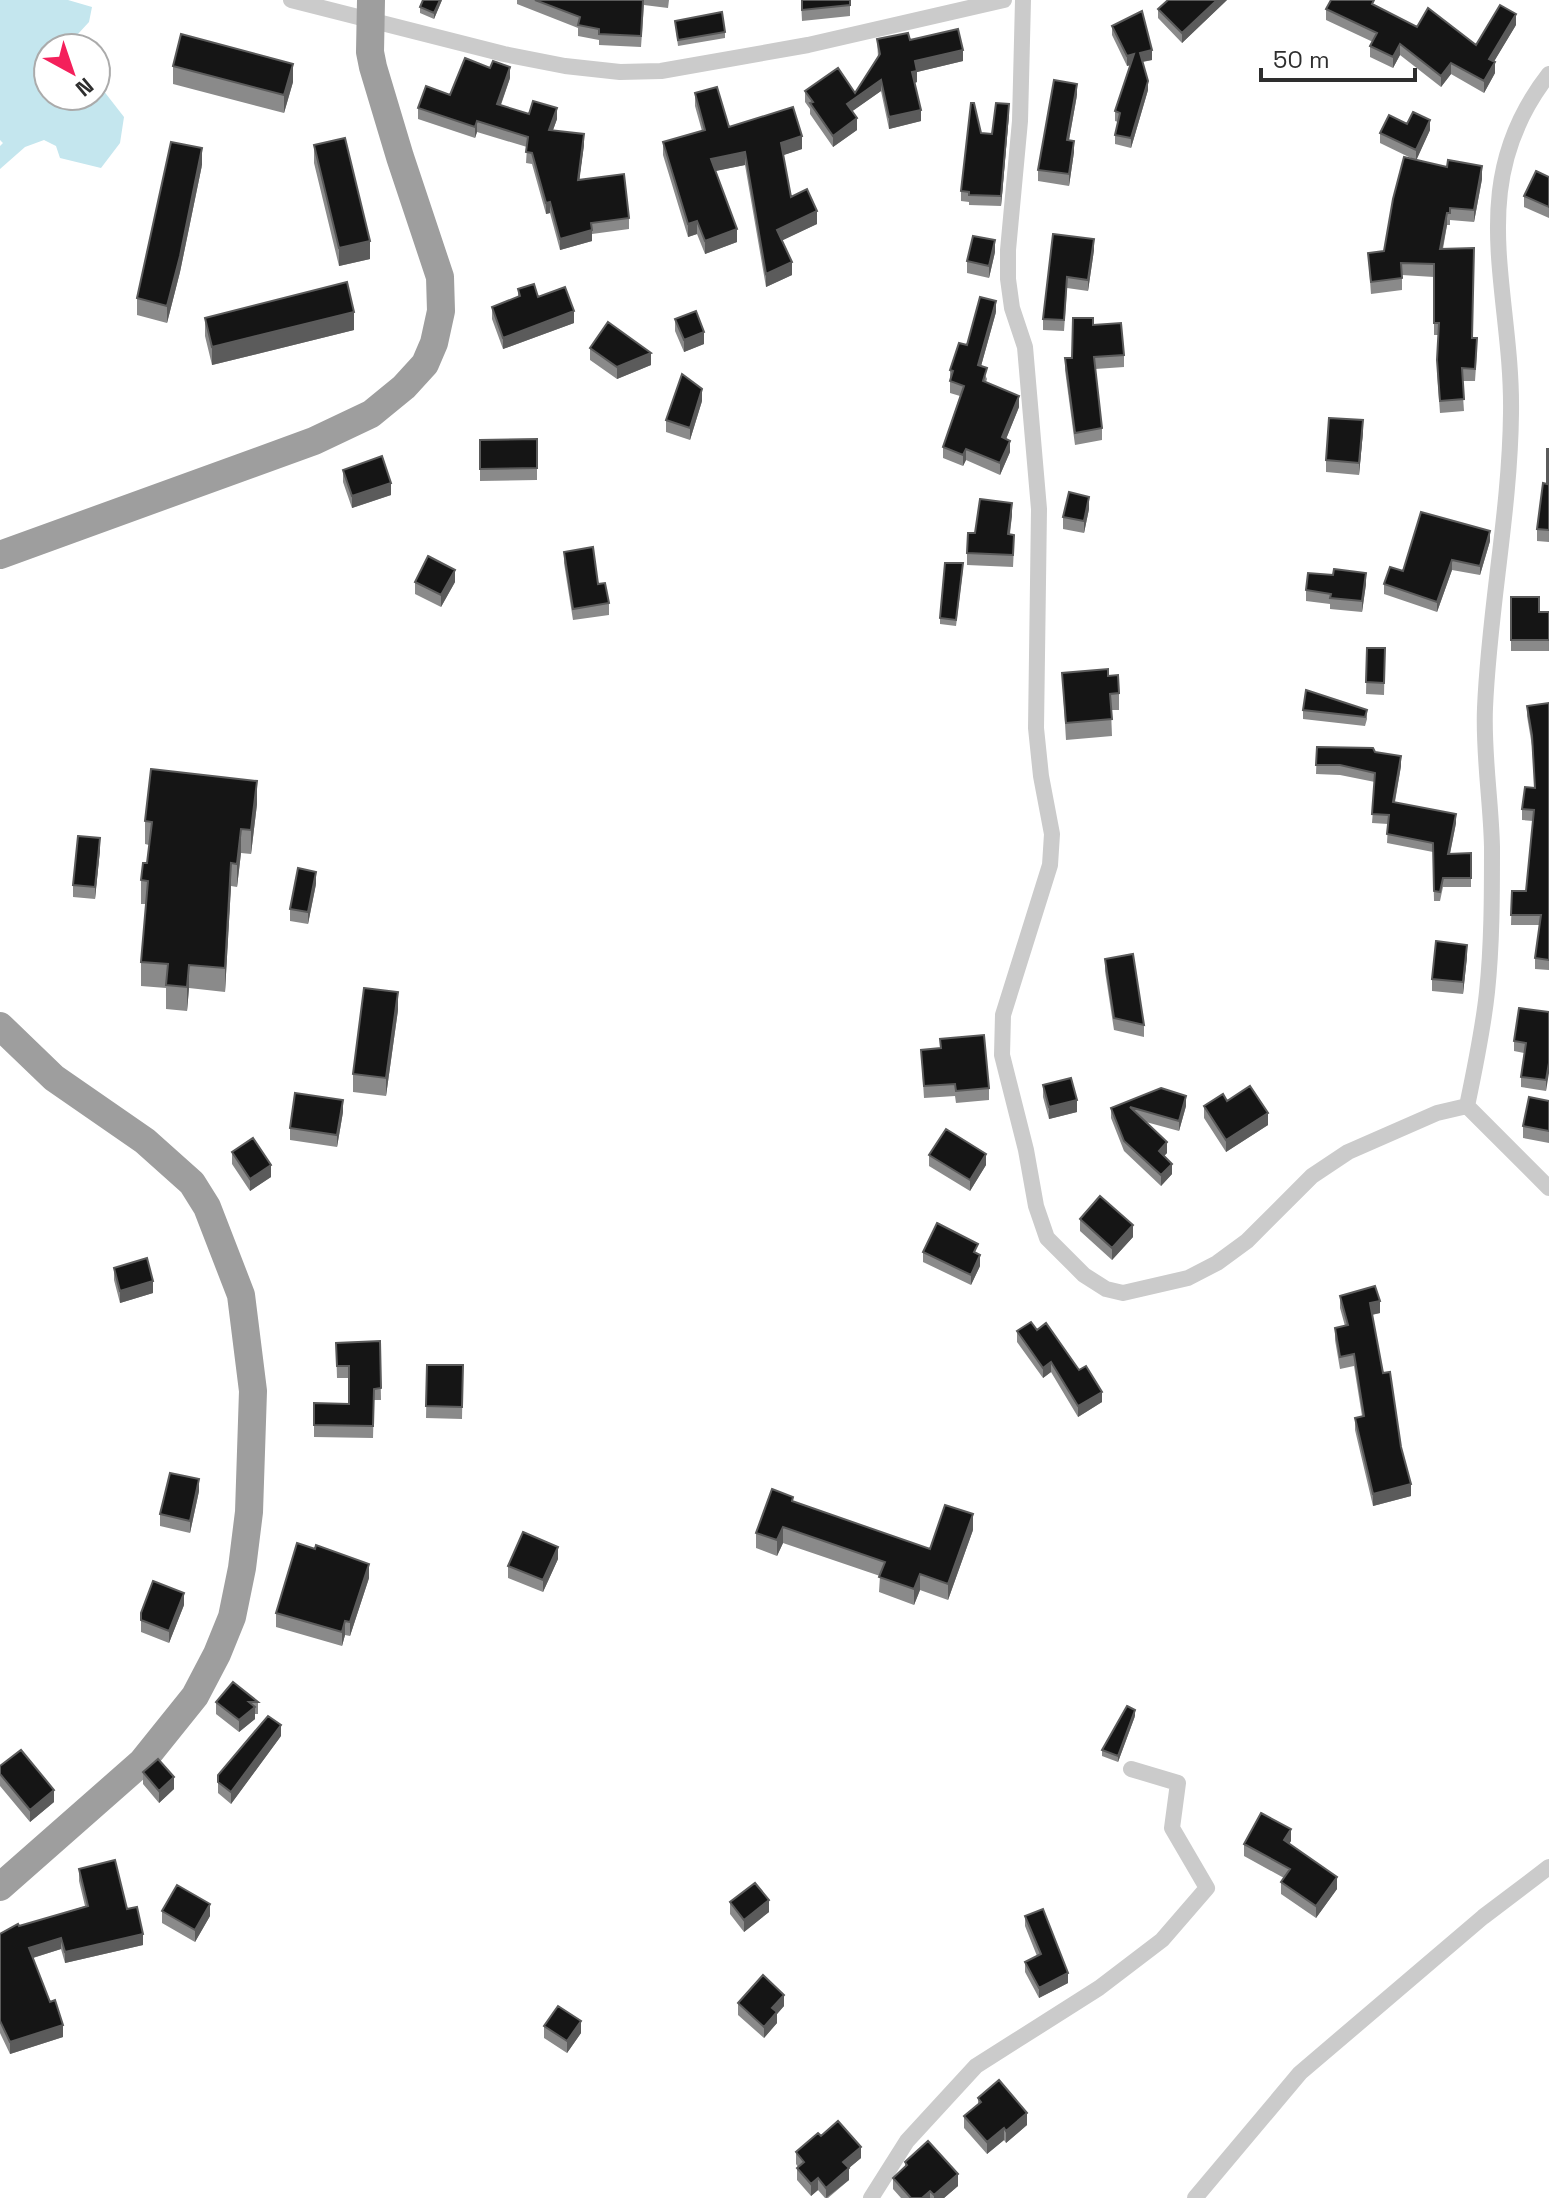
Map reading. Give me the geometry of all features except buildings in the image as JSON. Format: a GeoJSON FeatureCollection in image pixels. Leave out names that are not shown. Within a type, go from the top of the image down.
{"type":"FeatureCollection","features":[{"type":"Feature","properties":{"kind":"highway"},"geometry":{"type":"LineString","coordinates":[[0,555],[314,441],[371,414],[404,387],[425,364],[434,343],[441,311],[440,277],[373,67],[371,11]]}},
{"type":"Feature","properties":{"kind":"highway"},"geometry":{"type":"LineString","coordinates":[[0,1026],[54,1078],[145,1141],[192,1183],[207,1207],[241,1295],[253,1391],[249,1512],[242,1568],[232,1617],[217,1654],[195,1696],[142,1762],[0,1887]]}},
{"type":"Feature","properties":{"kind":"street"},"geometry":{"type":"LineString","coordinates":[[291,0],[371,11],[565,66],[620,72],[661,71],[808,45],[1004,0]]}},
{"type":"Feature","properties":{"kind":"street"},"geometry":{"type":"LineString","coordinates":[[1023,0],[1020,121],[1008,279],[1012,308],[1025,347],[1039,509],[1036,728],[1052,834],[1050,865],[1003,1015],[1002,1055],[1026,1150],[1036,1206],[1047,1238],[1084,1275],[1106,1289],[1123,1293],[1188,1278],[1217,1263],[1247,1241],[1312,1176],[1348,1152],[1437,1113],[1467,1106]]}},
{"type":"Feature","properties":{"kind":"street"},"geometry":{"type":"LineString","coordinates":[[1467,1106],[1487,991],[1492,844],[1485,713],[1488,647],[1498,575],[1512,411],[1498,264],[1498,217],[1502,172],[1516,132],[1537,90],[1549,74]]}},
{"type":"Feature","properties":{"kind":"street"},"geometry":{"type":"LineString","coordinates":[[1467,1106],[1549,1188]]}},
{"type":"Feature","properties":{"kind":"street"},"geometry":{"type":"LineString","coordinates":[[871,2198],[907,2141],[976,2066],[1099,1988],[1162,1940],[1207,1888],[1172,1828],[1178,1783],[1131,1769]]}},
{"type":"Feature","properties":{"kind":"street"},"geometry":{"type":"LineString","coordinates":[[1195,2198],[1300,2073],[1483,1917],[1549,1867]]}},
{"type":"Feature","properties":{"kind":"water"},"geometry":{"type":"Polygon","coordinates":[[[0,0],[68,0],[92,7],[89,22],[80,32],[32,32],[32,112],[112,112],[112,102],[124,117],[120,143],[101,168],[60,158],[56,146],[44,140],[25,147],[0,169],[0,146],[3,143],[0,140],[0,0]]]}}]}
